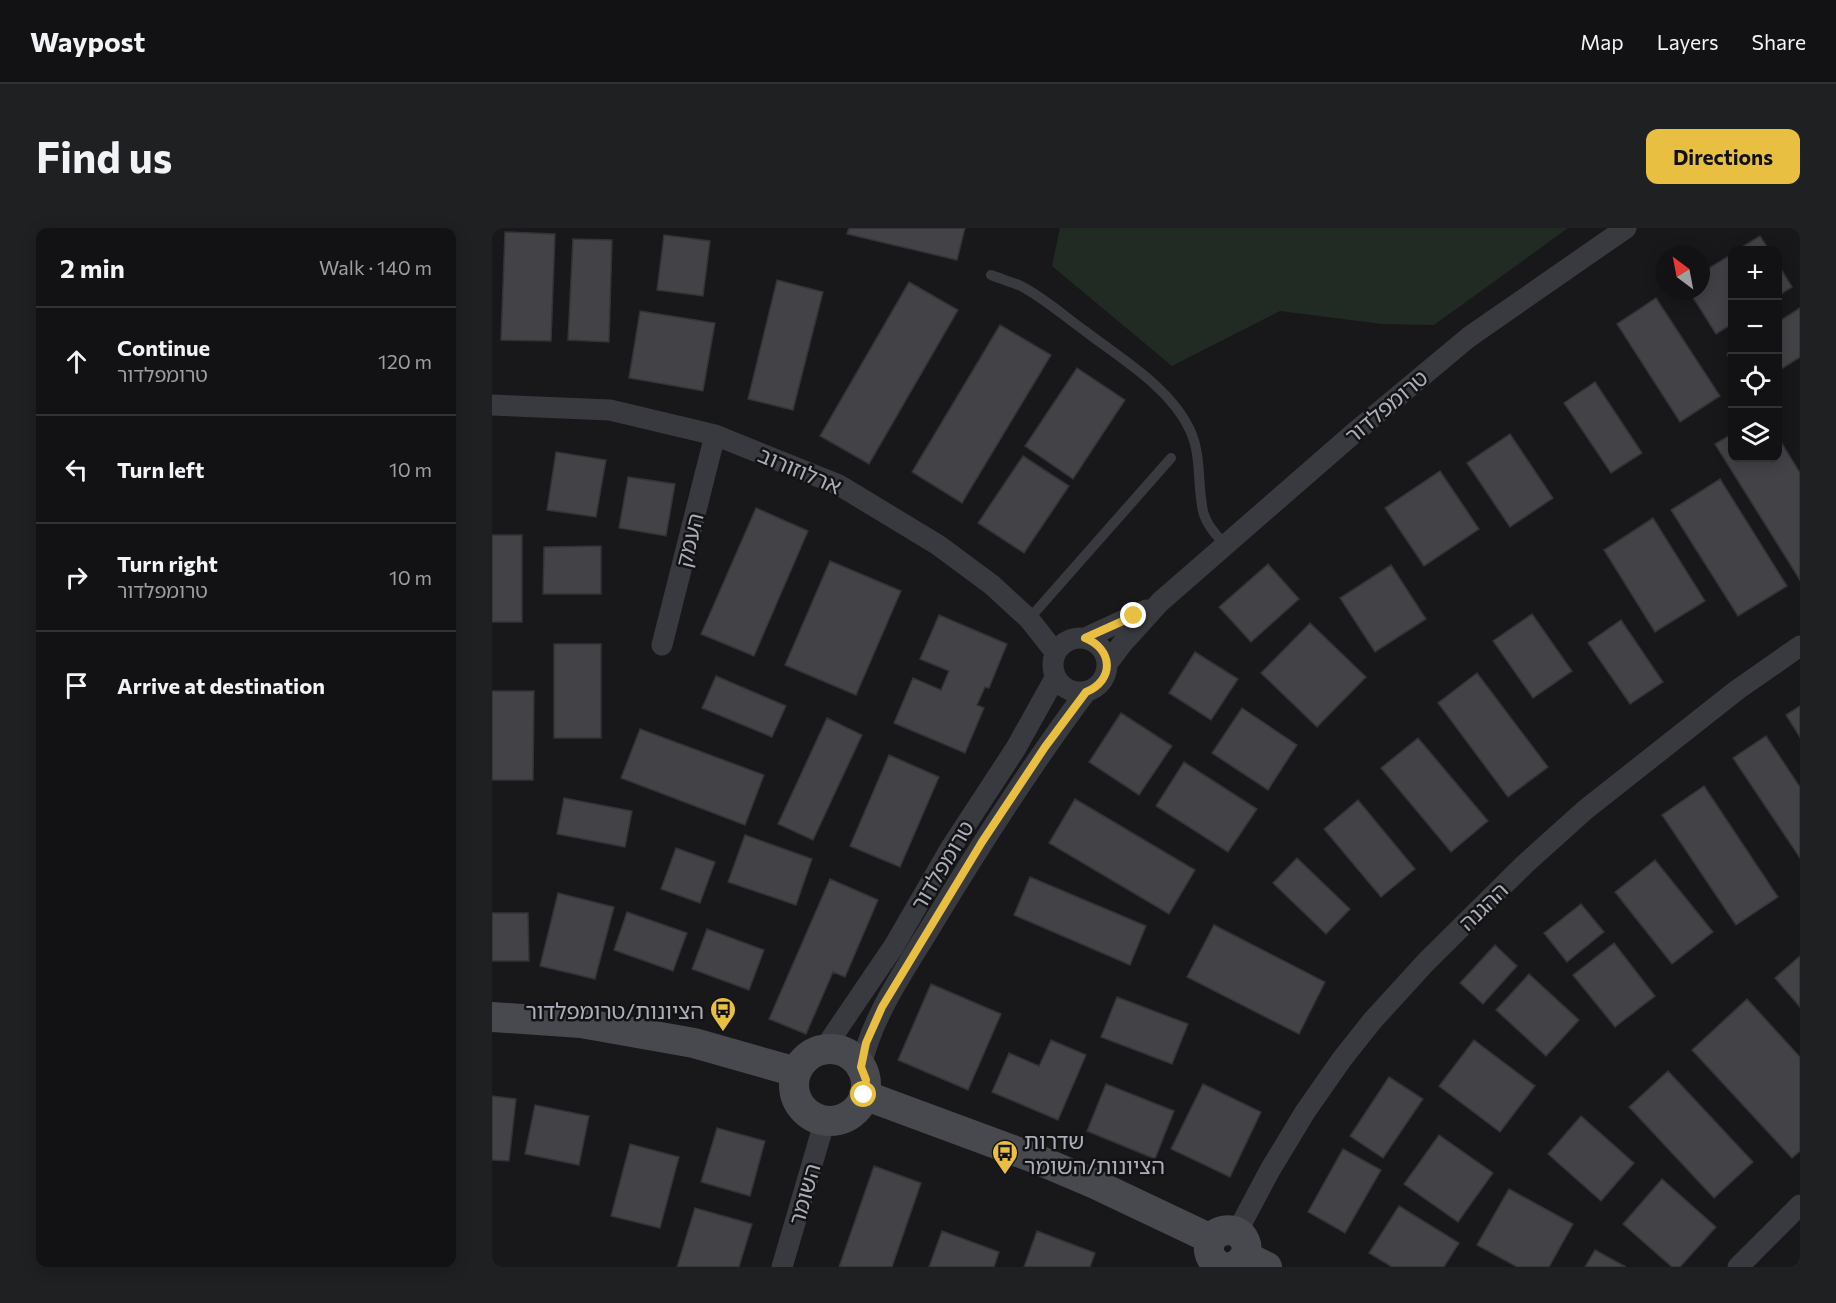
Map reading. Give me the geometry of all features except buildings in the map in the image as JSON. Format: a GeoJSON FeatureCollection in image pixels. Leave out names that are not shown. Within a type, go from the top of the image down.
{"type":"FeatureCollection","features":[{"type":"Feature","properties":{"kind":"street","name":"טרומפלדור"},"geometry":{"type":"LineString","coordinates":[[1107,664],[1160,602],[1354,433],[1469,337],[1626,228]]}},
{"type":"Feature","properties":{"kind":"street","name":"ארלוזורוב"},"geometry":{"type":"LineString","coordinates":[[492,405],[610,410],[715,435],[839,484],[938,545],[992,585],[1029,619],[1055,652]]}},
{"type":"Feature","properties":{"kind":"street","name":"העמק"},"geometry":{"type":"LineString","coordinates":[[662,645],[715,435]]}},
{"type":"Feature","properties":{"kind":"street","name":"טרומפלדור"},"geometry":{"type":"LineString","coordinates":[[1085,638],[1160,602]]}},
{"type":"Feature","properties":{"kind":"street"},"geometry":{"type":"LineString","coordinates":[[1085,638],[1100,647],[1105,655],[1106,673],[1095,688],[1086,692],[1068,690],[1055,678],[1052,669],[1055,652],[1068,640],[1085,638]]}},
{"type":"Feature","properties":{"kind":"street","name":"ההגנה"},"geometry":{"type":"LineString","coordinates":[[1232,1258],[1270,1170],[1305,1112],[1373,1020],[1426,962],[1525,864],[1585,810],[1737,690],[1800,646]]}},
{"type":"Feature","properties":{"kind":"street","name":"טרומפלדור"},"geometry":{"type":"LineString","coordinates":[[824,1049],[894,946],[950,849],[1016,748],[1055,678]]}},
{"type":"Feature","properties":{"kind":"street","name":"טרומפלדור"},"geometry":{"type":"LineString","coordinates":[[863,1081],[866,1043],[882,1007],[982,842],[1045,747],[1086,692]]}},
{"type":"Feature","properties":{"kind":"street"},"geometry":{"type":"LineString","coordinates":[[492,1017],[581,1023],[694,1043],[796,1072]]}},
{"type":"Feature","properties":{"kind":"street"},"geometry":{"type":"LineString","coordinates":[[824,1049],[839,1050],[852,1056],[863,1081],[856,1109],[849,1115],[834,1121],[810,1115],[799,1103],[794,1088],[796,1072],[804,1059],[824,1049]]}},
{"type":"Feature","properties":{"kind":"street"},"geometry":{"type":"LineString","coordinates":[[863,1081],[1106,1189],[1232,1258]]}},
{"type":"Feature","properties":{"kind":"street","name":"השומר"},"geometry":{"type":"LineString","coordinates":[[782,1267],[825,1120]]}},
{"type":"Feature","properties":{"kind":"street"},"geometry":{"type":"LineString","coordinates":[[1738,1267],[1800,1205]]}},
{"type":"Feature","properties":{"kind":"lane"},"geometry":{"type":"LineString","coordinates":[[991,275],[1021,286],[1043,300],[1140,373],[1178,410],[1190,430],[1196,448],[1203,512],[1212,530],[1225,545]]}},
{"type":"Feature","properties":{"kind":"lane"},"geometry":{"type":"LineString","coordinates":[[1029,619],[1172,458]]}},
{"type":"Feature","properties":{"kind":"shaded area"},"geometry":{"type":"Polygon","coordinates":[[[1060,228],[1568,228],[1434,325],[1382,324],[1280,311],[1172,366],[1052,266],[1060,228]]]}},
{"type":"Feature","properties":{"kind":"place","name":"הציונות/טרומפלדור"},"geometry":{"type":"Point","coordinates":[723,1033]}},
{"type":"Feature","properties":{"kind":"place","name":"שדרות הציונות/השומר"},"geometry":{"type":"Point","coordinates":[1005,1176]}},
{"type":"Feature","properties":{"kind":"route"},"geometry":{"type":"LineString","coordinates":[[864,1095],[866,1080],[861,1067],[866,1043],[882,1007],[982,842],[1045,747],[1086,692],[1095,688],[1106,673],[1105,655],[1093,641],[1085,638],[1134,616]]}}]}
